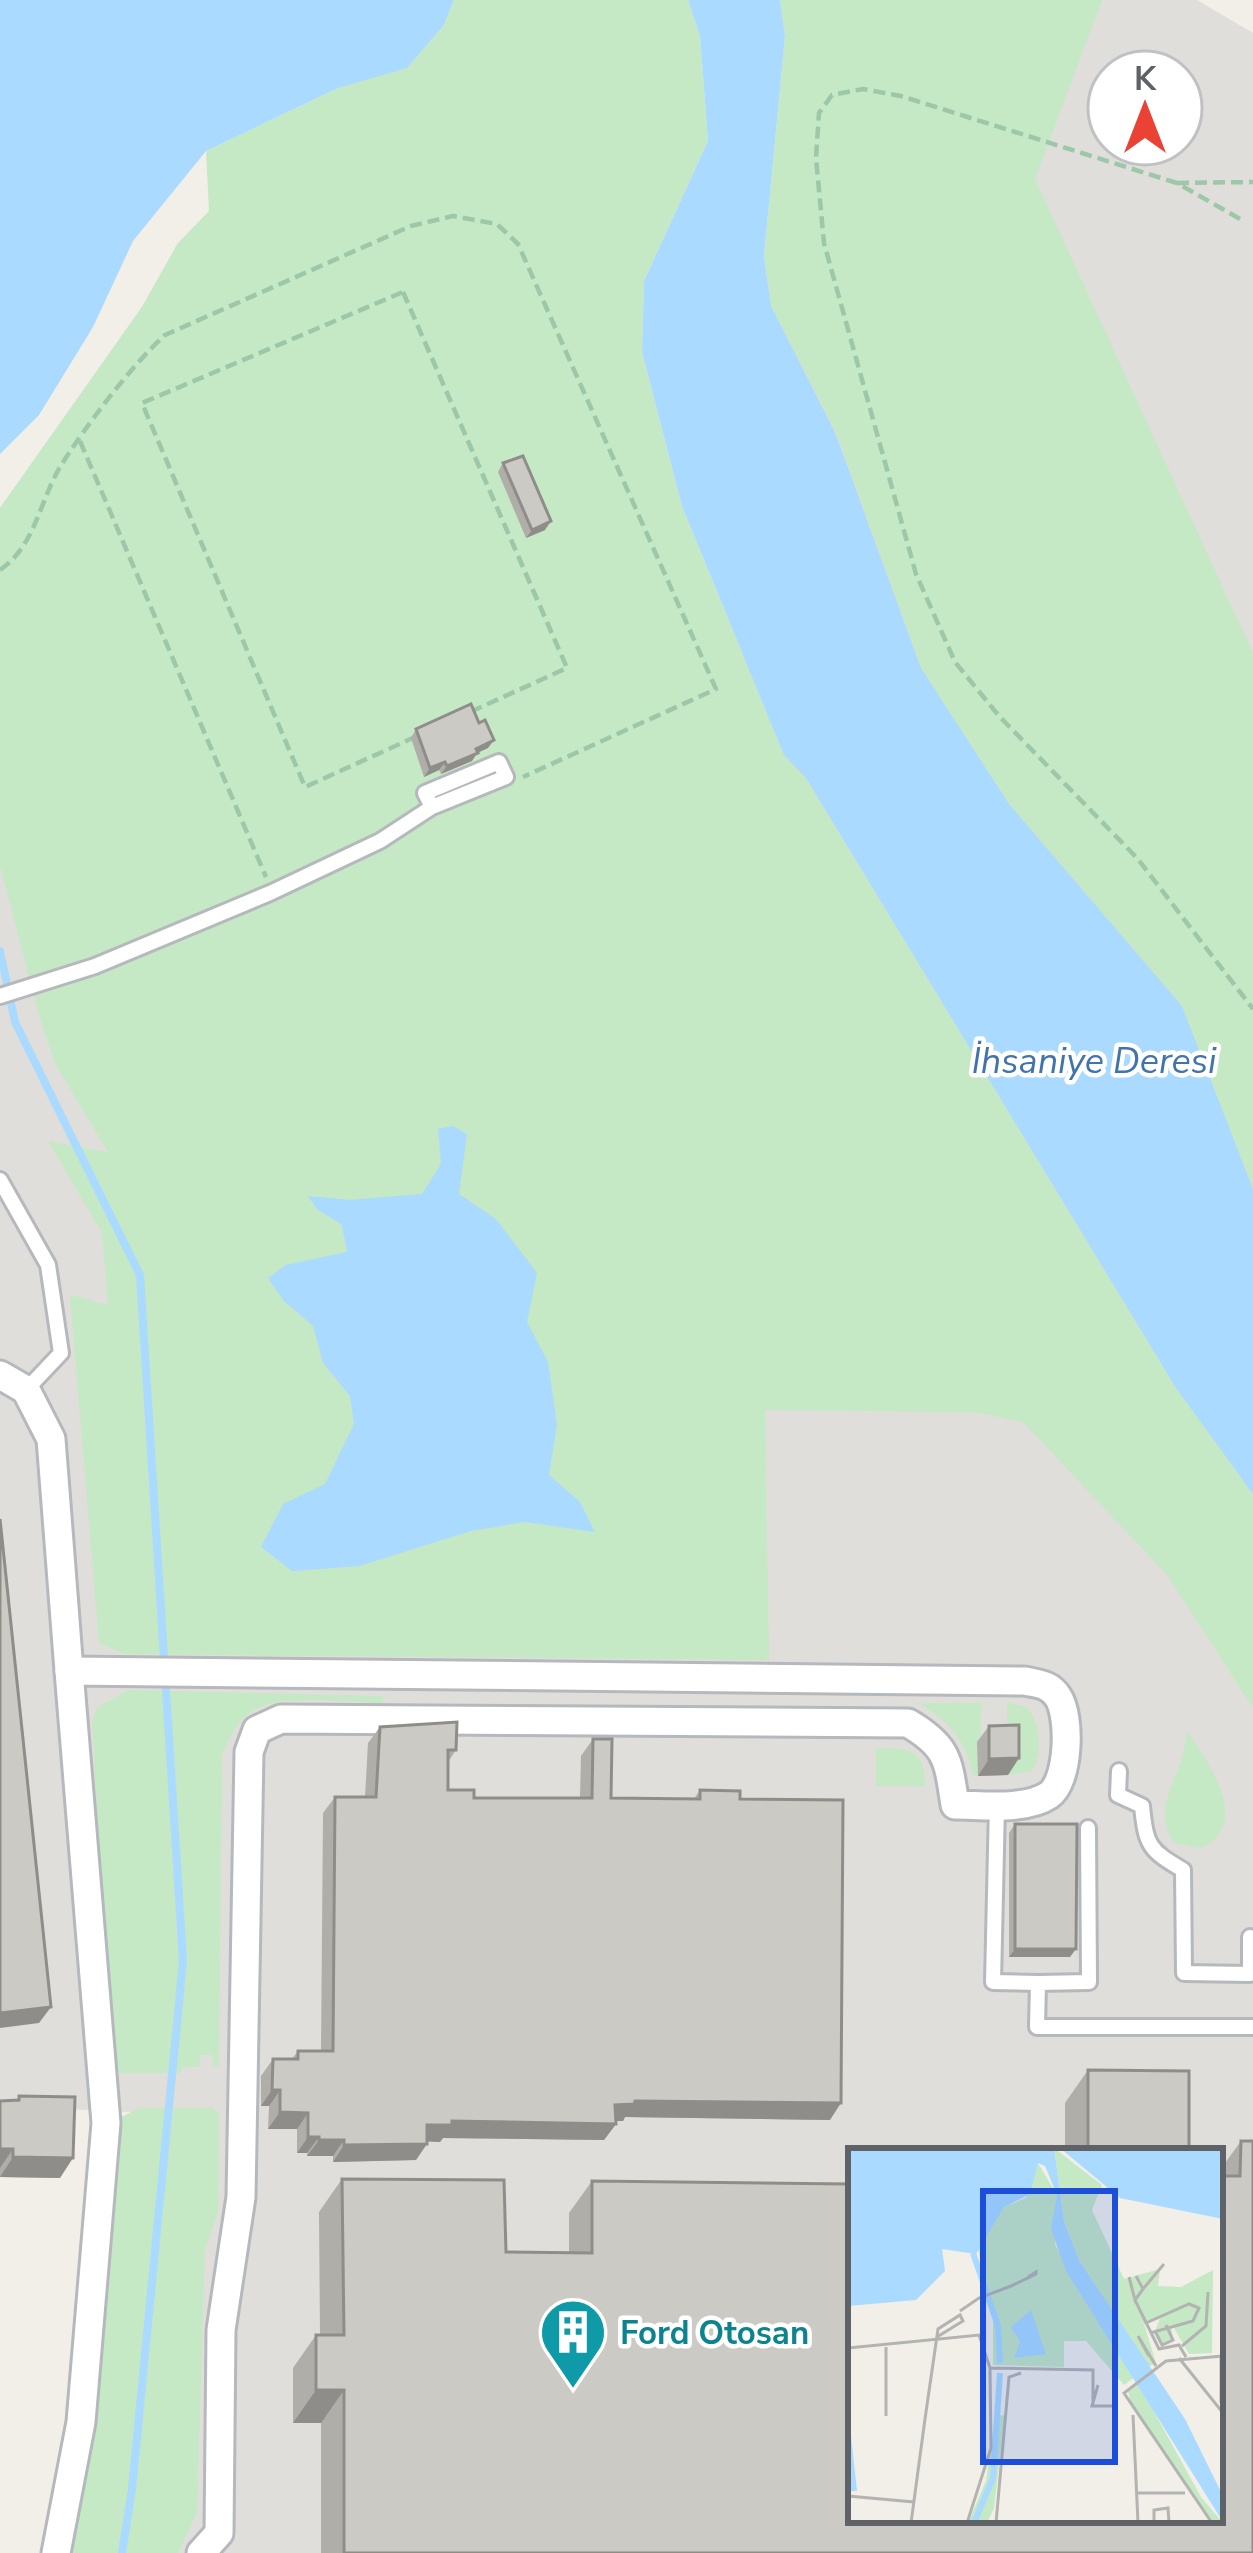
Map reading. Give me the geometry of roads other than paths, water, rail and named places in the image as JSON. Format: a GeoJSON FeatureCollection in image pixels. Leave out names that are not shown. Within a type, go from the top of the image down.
{"type":"FeatureCollection","features":[{"type":"Feature","properties":{"kind":"street"},"geometry":{"type":"LineString","coordinates":[[0,1375],[26,1390],[51,1439],[106,2122],[81,2422],[56,2553]]}},
{"type":"Feature","properties":{"kind":"street"},"geometry":{"type":"LineString","coordinates":[[69,1671],[1024,1681],[1046,1685],[1057,1695],[1064,1712],[1064,1777],[1054,1792],[1039,1801],[997,1805],[955,1805],[948,1759],[933,1738],[908,1723],[281,1719],[257,1730],[249,1752],[241,2198],[221,2330],[219,2533],[201,2553]]}},
{"type":"Feature","properties":{"kind":"lane"},"geometry":{"type":"LineString","coordinates":[[0,996],[36,987],[272,892],[380,842],[432,807],[506,777]]}},
{"type":"Feature","properties":{"kind":"lane"},"geometry":{"type":"LineString","coordinates":[[0,1180],[48,1265],[61,1353],[26,1390]]}},
{"type":"Feature","properties":{"kind":"lane"},"geometry":{"type":"LineString","coordinates":[[1119,1771],[1118,1795],[1142,1806],[1145,1835],[1153,1853],[1183,1870],[1184,1973],[1251,1977],[1250,1937]]}},
{"type":"Feature","properties":{"kind":"lane"},"geometry":{"type":"LineString","coordinates":[[997,1805],[993,1982],[1089,1982],[1088,1828]]}},
{"type":"Feature","properties":{"kind":"lane"},"geometry":{"type":"LineString","coordinates":[[1038,1983],[1037,2027],[1253,2027]]}},
{"type":"Feature","properties":{"kind":"water"},"geometry":{"type":"Polygon","coordinates":[[[0,0],[454,0],[444,25],[407,68],[338,88],[206,151],[133,241],[93,327],[39,415],[0,454],[0,0]]]}},
{"type":"Feature","properties":{"kind":"water","name":"İhsaniye Deresi"},"geometry":{"type":"Polygon","coordinates":[[[688,0],[780,0],[785,36],[764,256],[771,306],[835,432],[921,668],[1009,804],[1182,1006],[1253,1189],[1253,1494],[1176,1388],[806,778],[784,755],[682,506],[642,352],[644,281],[708,141],[700,36],[688,0]]]}},
{"type":"Feature","properties":{"kind":"water"},"geometry":{"type":"Polygon","coordinates":[[[453,1126],[467,1134],[459,1194],[496,1219],[537,1273],[527,1322],[548,1362],[557,1424],[549,1475],[580,1502],[595,1532],[525,1522],[471,1531],[359,1566],[292,1571],[261,1547],[283,1504],[325,1484],[354,1424],[350,1396],[323,1363],[313,1326],[283,1300],[268,1278],[286,1265],[347,1252],[342,1225],[317,1209],[308,1196],[350,1200],[422,1194],[441,1164],[438,1129],[453,1126]]]}},
{"type":"Feature","properties":{"kind":"waterway"},"geometry":{"type":"LineString","coordinates":[[0,951],[15,1022],[140,1275],[183,1961],[122,2553]]}},
{"type":"Feature","properties":{"kind":"place","name":"Ford Otosan"},"geometry":{"type":"Point","coordinates":[573,2391]}}]}
